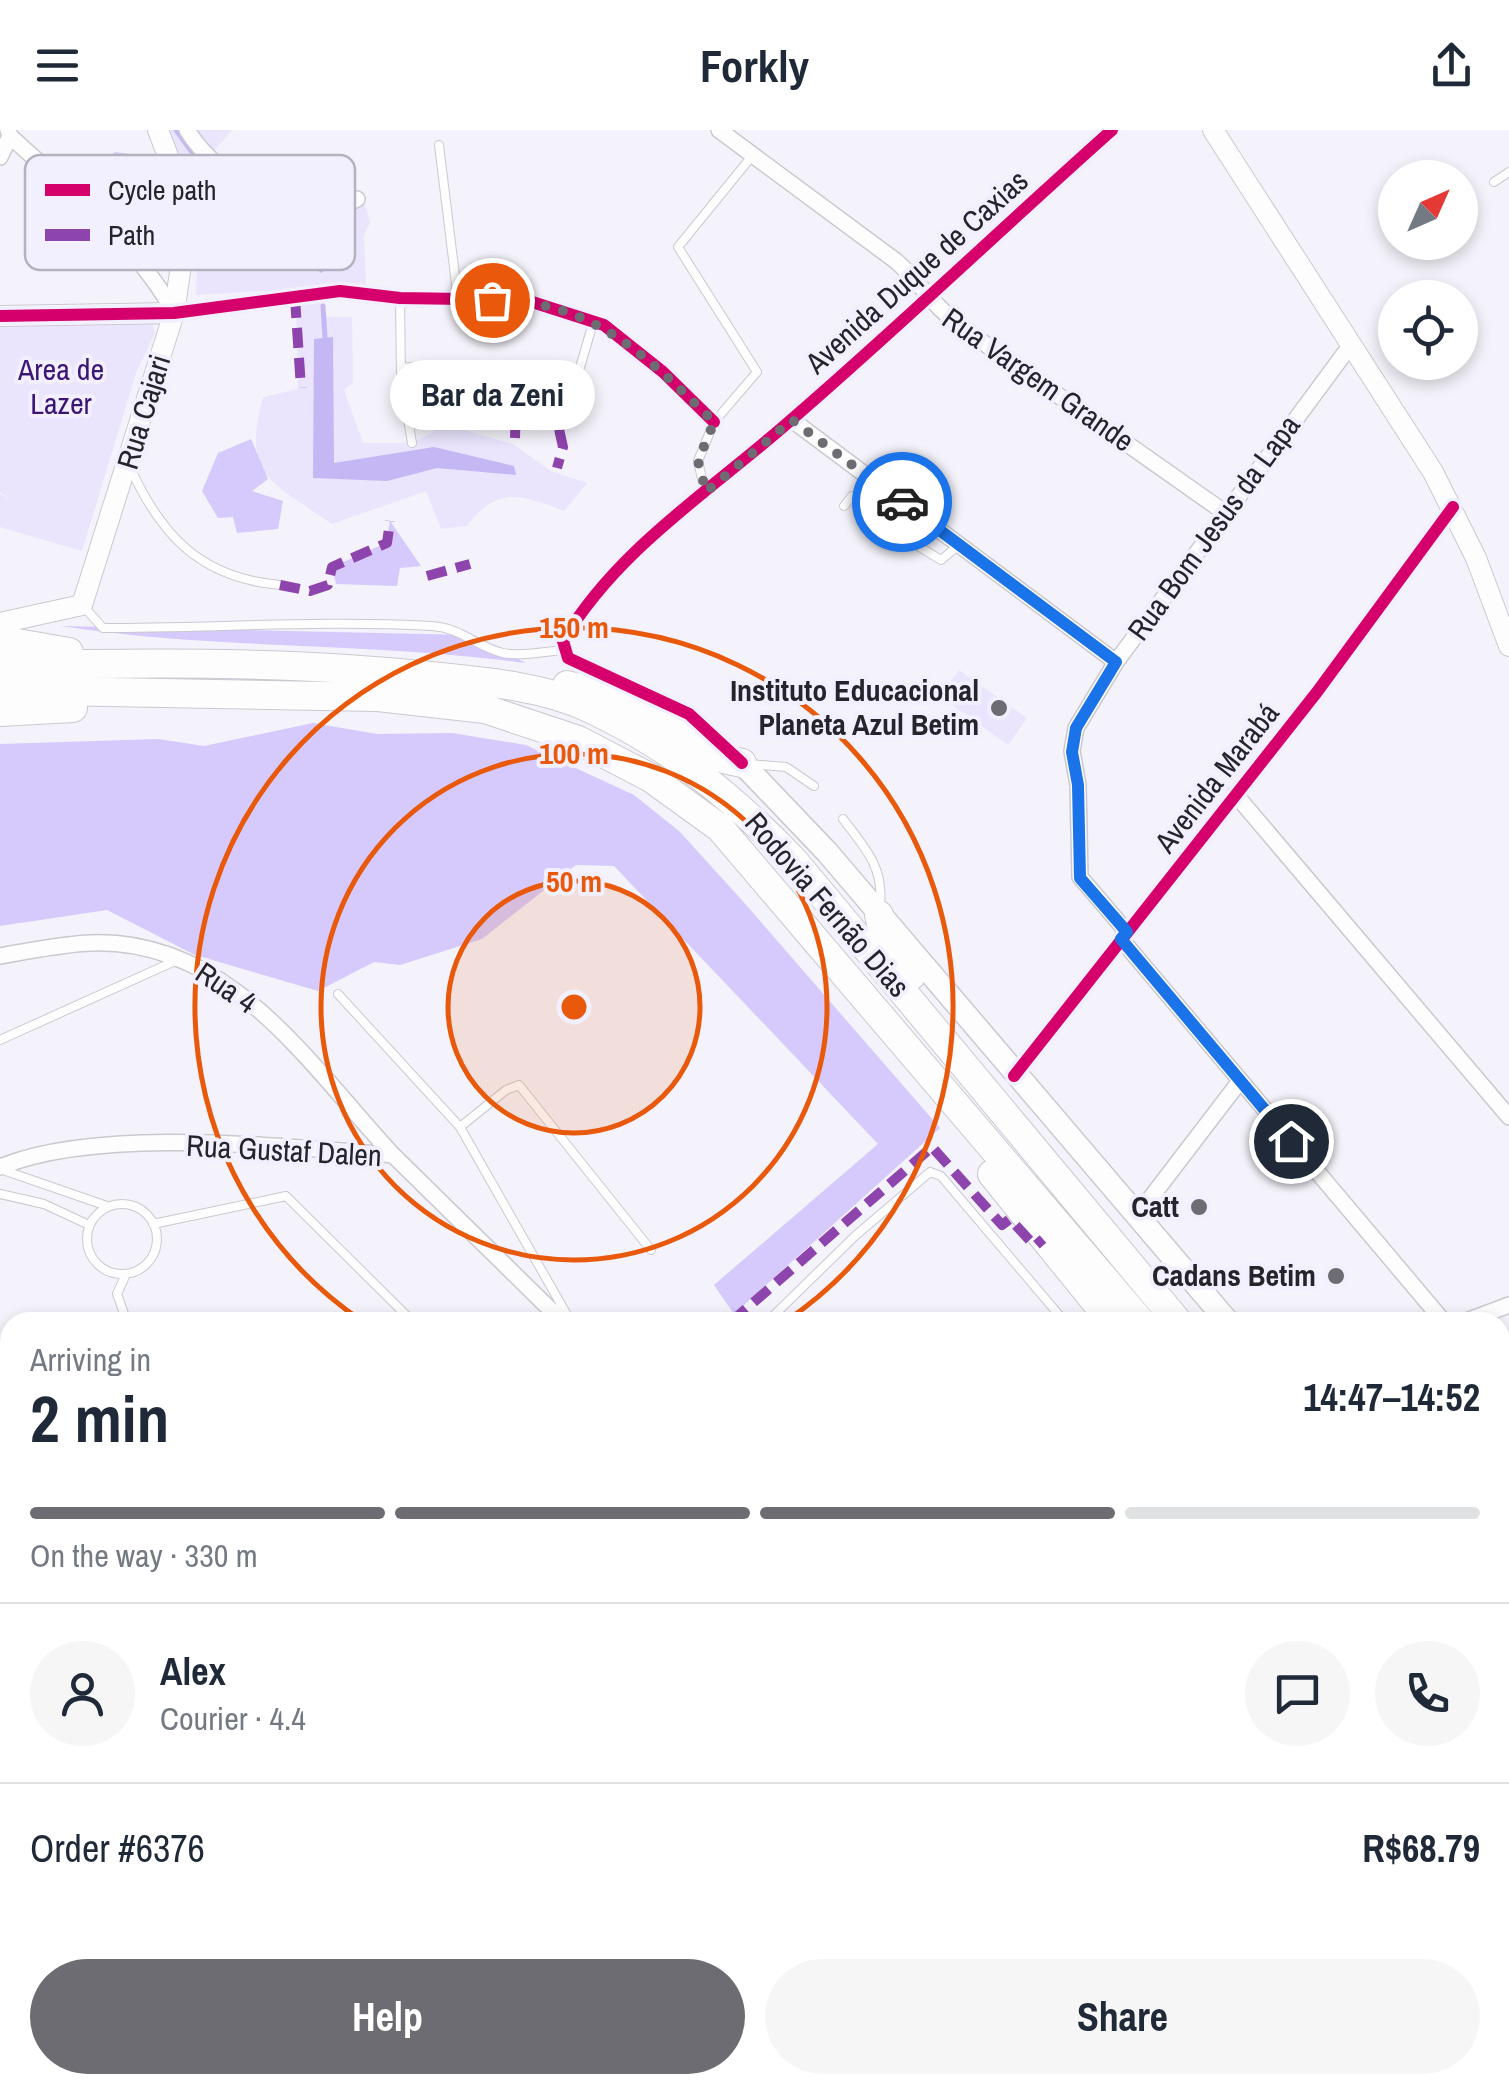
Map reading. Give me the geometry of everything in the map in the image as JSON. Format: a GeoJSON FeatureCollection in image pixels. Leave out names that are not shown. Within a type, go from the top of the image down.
{"type":"FeatureCollection","features":[{"type":"Feature","properties":{"kind":"highway"},"geometry":{"type":"LineString","coordinates":[[0,640],[129,663]]}},
{"type":"Feature","properties":{"kind":"highway","name":"Rodovia Fernão Dias"},"geometry":{"type":"LineString","coordinates":[[0,666],[129,663],[373,670],[503,684],[586,706],[668,752],[736,801],[796,864],[1170,1312]]}},
{"type":"Feature","properties":{"kind":"highway"},"geometry":{"type":"LineString","coordinates":[[503,684],[576,686],[610,696],[724,759],[742,763]]}},
{"type":"Feature","properties":{"kind":"highway","name":"Rodovia Fernão Dias"},"geometry":{"type":"LineString","coordinates":[[0,690],[378,697],[485,709],[578,740],[652,778],[720,828],[1133,1312]]}},
{"type":"Feature","properties":{"kind":"highway"},"geometry":{"type":"LineString","coordinates":[[0,712],[158,704],[208,694]]}},
{"type":"Feature","properties":{"kind":"highway"},"geometry":{"type":"LineString","coordinates":[[879,915],[885,941],[969,1056],[977,1082]]}},
{"type":"Feature","properties":{"kind":"highway"},"geometry":{"type":"LineString","coordinates":[[931,1074],[995,1179],[1104,1312]]}},
{"type":"Feature","properties":{"kind":"highway"},"geometry":{"type":"LineString","coordinates":[[1074,1199],[1188,1312]]}},
{"type":"Feature","properties":{"kind":"main road"},"geometry":{"type":"LineString","coordinates":[[742,763],[827,852],[1014,1076],[1219,1312]]}},
{"type":"Feature","properties":{"kind":"street"},"geometry":{"type":"LineString","coordinates":[[158,130],[167,155]]}},
{"type":"Feature","properties":{"kind":"street"},"geometry":{"type":"LineString","coordinates":[[187,130],[212,155]]}},
{"type":"Feature","properties":{"kind":"street","name":"Rua Vargem Grande"},"geometry":{"type":"LineString","coordinates":[[719,130],[896,261],[961,328],[1224,512]]}},
{"type":"Feature","properties":{"kind":"street","name":"Avenida Duque de Caxias"},"geometry":{"type":"LineString","coordinates":[[564,650],[564,640],[577,617],[614,572],[792,420],[1112,130]]}},
{"type":"Feature","properties":{"kind":"street"},"geometry":{"type":"LineString","coordinates":[[1213,130],[1452,507],[1509,646]]}},
{"type":"Feature","properties":{"kind":"street"},"geometry":{"type":"LineString","coordinates":[[0,157],[9,133]]}},
{"type":"Feature","properties":{"kind":"street","name":"Rua Cajari"},"geometry":{"type":"LineString","coordinates":[[9,133],[32,155]]}},
{"type":"Feature","properties":{"kind":"street","name":"Rua Cajari"},"geometry":{"type":"LineString","coordinates":[[82,604],[174,313],[164,293],[143,270]]}},
{"type":"Feature","properties":{"kind":"street"},"geometry":{"type":"LineString","coordinates":[[174,313],[180,270]]}},
{"type":"Feature","properties":{"kind":"street"},"geometry":{"type":"LineString","coordinates":[[0,316],[174,313],[340,291],[400,298],[526,300],[604,325],[663,372],[714,422]]}},
{"type":"Feature","properties":{"kind":"street","name":"Rua Bom Jesus da Lapa"},"geometry":{"type":"LineString","coordinates":[[1350,346],[1116,662],[1076,728],[1072,752],[1078,785],[1076,855],[1080,878],[1124,936],[1240,1081],[1436,1312]]}},
{"type":"Feature","properties":{"kind":"street"},"geometry":{"type":"LineString","coordinates":[[792,420],[1116,662]]}},
{"type":"Feature","properties":{"kind":"street","name":"Avenida Marabá"},"geometry":{"type":"LineString","coordinates":[[1014,1076],[1317,692],[1452,507]]}},
{"type":"Feature","properties":{"kind":"street"},"geometry":{"type":"LineString","coordinates":[[0,624],[82,604]]}},
{"type":"Feature","properties":{"kind":"street"},"geometry":{"type":"LineString","coordinates":[[564,650],[576,664],[688,714],[742,763]]}},
{"type":"Feature","properties":{"kind":"street"},"geometry":{"type":"LineString","coordinates":[[1235,794],[1509,1118]]}},
{"type":"Feature","properties":{"kind":"street","name":"Rua 4"},"geometry":{"type":"LineString","coordinates":[[0,956],[93,943],[180,959],[216,976],[253,1002],[393,1155]]}},
{"type":"Feature","properties":{"kind":"street"},"geometry":{"type":"LineString","coordinates":[[1136,1217],[1240,1081]]}},
{"type":"Feature","properties":{"kind":"street","name":"Rua Gustaf Dalen"},"geometry":{"type":"LineString","coordinates":[[0,1168],[48,1150],[134,1144],[393,1155],[557,1312]]}},
{"type":"Feature","properties":{"kind":"lane"},"geometry":{"type":"LineString","coordinates":[[440,145],[458,300]]}},
{"type":"Feature","properties":{"kind":"lane"},"geometry":{"type":"LineString","coordinates":[[706,492],[698,461],[714,422],[758,372],[678,247],[753,156]]}},
{"type":"Feature","properties":{"kind":"lane"},"geometry":{"type":"LineString","coordinates":[[1494,182],[1509,172]]}},
{"type":"Feature","properties":{"kind":"lane"},"geometry":{"type":"LineString","coordinates":[[400,298],[401,368],[412,443]]}},
{"type":"Feature","properties":{"kind":"lane"},"geometry":{"type":"LineString","coordinates":[[545,406],[569,406],[593,323]]}},
{"type":"Feature","properties":{"kind":"lane"},"geometry":{"type":"LineString","coordinates":[[401,368],[481,369]]}},
{"type":"Feature","properties":{"kind":"lane"},"geometry":{"type":"LineString","coordinates":[[128,463],[148,508],[179,542],[224,570],[280,585]]}},
{"type":"Feature","properties":{"kind":"lane"},"geometry":{"type":"LineString","coordinates":[[844,506],[852,496],[895,532],[940,560],[959,545]]}},
{"type":"Feature","properties":{"kind":"lane"},"geometry":{"type":"LineString","coordinates":[[82,604],[103,628],[251,628],[308,622],[436,626],[466,633],[503,653],[564,650]]}},
{"type":"Feature","properties":{"kind":"lane"},"geometry":{"type":"LineString","coordinates":[[742,763],[786,766],[814,786]]}},
{"type":"Feature","properties":{"kind":"lane"},"geometry":{"type":"LineString","coordinates":[[842,819],[874,858],[882,882],[879,915]]}},
{"type":"Feature","properties":{"kind":"lane"},"geometry":{"type":"LineString","coordinates":[[0,1040],[180,959]]}},
{"type":"Feature","properties":{"kind":"lane"},"geometry":{"type":"LineString","coordinates":[[338,994],[460,1127],[562,1312]]}},
{"type":"Feature","properties":{"kind":"lane"},"geometry":{"type":"LineString","coordinates":[[460,1127],[506,1090],[520,1085],[651,1250]]}},
{"type":"Feature","properties":{"kind":"lane"},"geometry":{"type":"LineString","coordinates":[[0,1168],[107,1206],[131,1205],[153,1224],[154,1253],[147,1264],[126,1274],[102,1268],[94,1260],[86,1237],[89,1225],[107,1206]]}},
{"type":"Feature","properties":{"kind":"lane"},"geometry":{"type":"LineString","coordinates":[[777,1312],[804,1283],[930,1172],[941,1176],[1057,1312]]}},
{"type":"Feature","properties":{"kind":"lane"},"geometry":{"type":"LineString","coordinates":[[0,1194],[44,1204],[89,1225]]}},
{"type":"Feature","properties":{"kind":"lane"},"geometry":{"type":"LineString","coordinates":[[153,1224],[286,1196],[403,1312]]}},
{"type":"Feature","properties":{"kind":"lane"},"geometry":{"type":"LineString","coordinates":[[123,1312],[117,1294],[126,1274]]}},
{"type":"Feature","properties":{"kind":"green space"},"geometry":{"type":"Polygon","coordinates":[[[163,130],[232,130],[213,152],[216,155],[173,155],[163,130]]]}},
{"type":"Feature","properties":{"kind":"green space"},"geometry":{"type":"Polygon","coordinates":[[[362,194],[370,223],[364,235],[366,285],[196,295],[197,270],[355,270],[355,198],[362,194]]]}},
{"type":"Feature","properties":{"kind":"green space"},"geometry":{"type":"Polygon","coordinates":[[[323,299],[326,317],[352,317],[353,382],[344,390],[363,443],[412,443],[436,430],[461,429],[513,444],[551,471],[587,483],[564,511],[511,497],[489,504],[467,526],[441,529],[426,491],[332,524],[293,498],[267,475],[259,461],[257,424],[263,397],[298,389],[296,304],[323,299]]]}},
{"type":"Feature","properties":{"kind":"green space","name":"Area de Lazer"},"geometry":{"type":"Polygon","coordinates":[[[151,319],[155,333],[136,373],[82,551],[0,527],[0,494],[10,499],[0,492],[0,327],[151,319]]]}},
{"type":"Feature","properties":{"kind":"green space"},"geometry":{"type":"Polygon","coordinates":[[[959,670],[1027,718],[1008,745],[940,696],[959,670]]]}},
{"type":"Feature","properties":{"kind":"shaded area"},"geometry":{"type":"Polygon","coordinates":[[[333,337],[334,463],[434,447],[514,466],[516,475],[437,468],[387,481],[313,478],[314,339],[333,337]]]}},
{"type":"Feature","properties":{"kind":"shaded area"},"geometry":{"type":"Polygon","coordinates":[[[251,439],[268,479],[252,491],[283,501],[278,529],[237,533],[233,517],[218,518],[202,491],[218,453],[251,439]]]}},
{"type":"Feature","properties":{"kind":"shaded area"},"geometry":{"type":"Polygon","coordinates":[[[390,521],[421,566],[400,568],[397,586],[336,584],[332,567],[386,543],[390,521]]]}},
{"type":"Feature","properties":{"kind":"shaded area"},"geometry":{"type":"Polygon","coordinates":[[[61,626],[470,635],[526,663],[410,652],[177,639],[61,626]]]}},
{"type":"Feature","properties":{"kind":"shaded area"},"geometry":{"type":"Polygon","coordinates":[[[313,723],[377,734],[452,733],[526,745],[634,795],[679,831],[940,1128],[733,1312],[714,1285],[878,1144],[614,866],[576,865],[482,939],[400,965],[374,962],[318,991],[195,955],[107,910],[0,926],[0,744],[158,739],[204,746],[313,723]]]}},
{"type":"Feature","properties":{"kind":"waterway"},"geometry":{"type":"LineString","coordinates":[[176,130],[194,155]]}},
{"type":"Feature","properties":{"kind":"waterway"},"geometry":{"type":"LineString","coordinates":[[323,306],[325,337]]}},
{"type":"Feature","properties":{"kind":"marked path"},"geometry":{"type":"LineString","coordinates":[[295,298],[301,388]]}},
{"type":"Feature","properties":{"kind":"marked path"},"geometry":{"type":"LineString","coordinates":[[515,438],[516,403]]}},
{"type":"Feature","properties":{"kind":"marked path"},"geometry":{"type":"LineString","coordinates":[[545,406],[555,411],[563,447],[557,468]]}},
{"type":"Feature","properties":{"kind":"marked path"},"geometry":{"type":"LineString","coordinates":[[280,585],[310,591],[328,585],[332,567],[387,543],[390,521]]}},
{"type":"Feature","properties":{"kind":"marked path"},"geometry":{"type":"LineString","coordinates":[[427,576],[470,564]]}},
{"type":"Feature","properties":{"kind":"marked path"},"geometry":{"type":"LineString","coordinates":[[742,1312],[932,1147],[1002,1225],[1010,1219],[1035,1246],[1043,1239]]}},
{"type":"Feature","properties":{"kind":"cycle path"},"geometry":{"type":"LineString","coordinates":[[742,763],[689,714],[568,658],[563,641],[610,577],[638,549],[832,384],[1112,130]]}},
{"type":"Feature","properties":{"kind":"cycle path"},"geometry":{"type":"LineString","coordinates":[[0,316],[174,313],[340,291],[400,298],[526,300],[604,325],[663,372],[714,422]]}},
{"type":"Feature","properties":{"kind":"cycle path"},"geometry":{"type":"LineString","coordinates":[[1014,1076],[1317,692],[1453,507]]}},
{"type":"Feature","properties":{"kind":"way so far"},"geometry":{"type":"LineString","coordinates":[[492,300],[526,300],[604,325],[663,372],[714,422],[698,461],[706,492],[792,420],[902,502]]}},
{"type":"Feature","properties":{"kind":"place","name":"Bar da Zeni"},"geometry":{"type":"Point","coordinates":[492,300]}},
{"type":"Feature","properties":{"kind":"place","name":"Instituto Educacional Planeta Azul Betim"},"geometry":{"type":"Point","coordinates":[999,708]}},
{"type":"Feature","properties":{"kind":"place","name":"Catt"},"geometry":{"type":"Point","coordinates":[1199,1207]}},
{"type":"Feature","properties":{"kind":"place","name":"Cadans Betim"},"geometry":{"type":"Point","coordinates":[1336,1276]}},
{"type":"Feature","properties":{"kind":"route"},"geometry":{"type":"LineString","coordinates":[[902,502],[1116,662],[1076,728],[1072,752],[1078,785],[1076,855],[1080,878],[1095,900],[1127,932],[1121,939],[1291,1141]]}}]}
